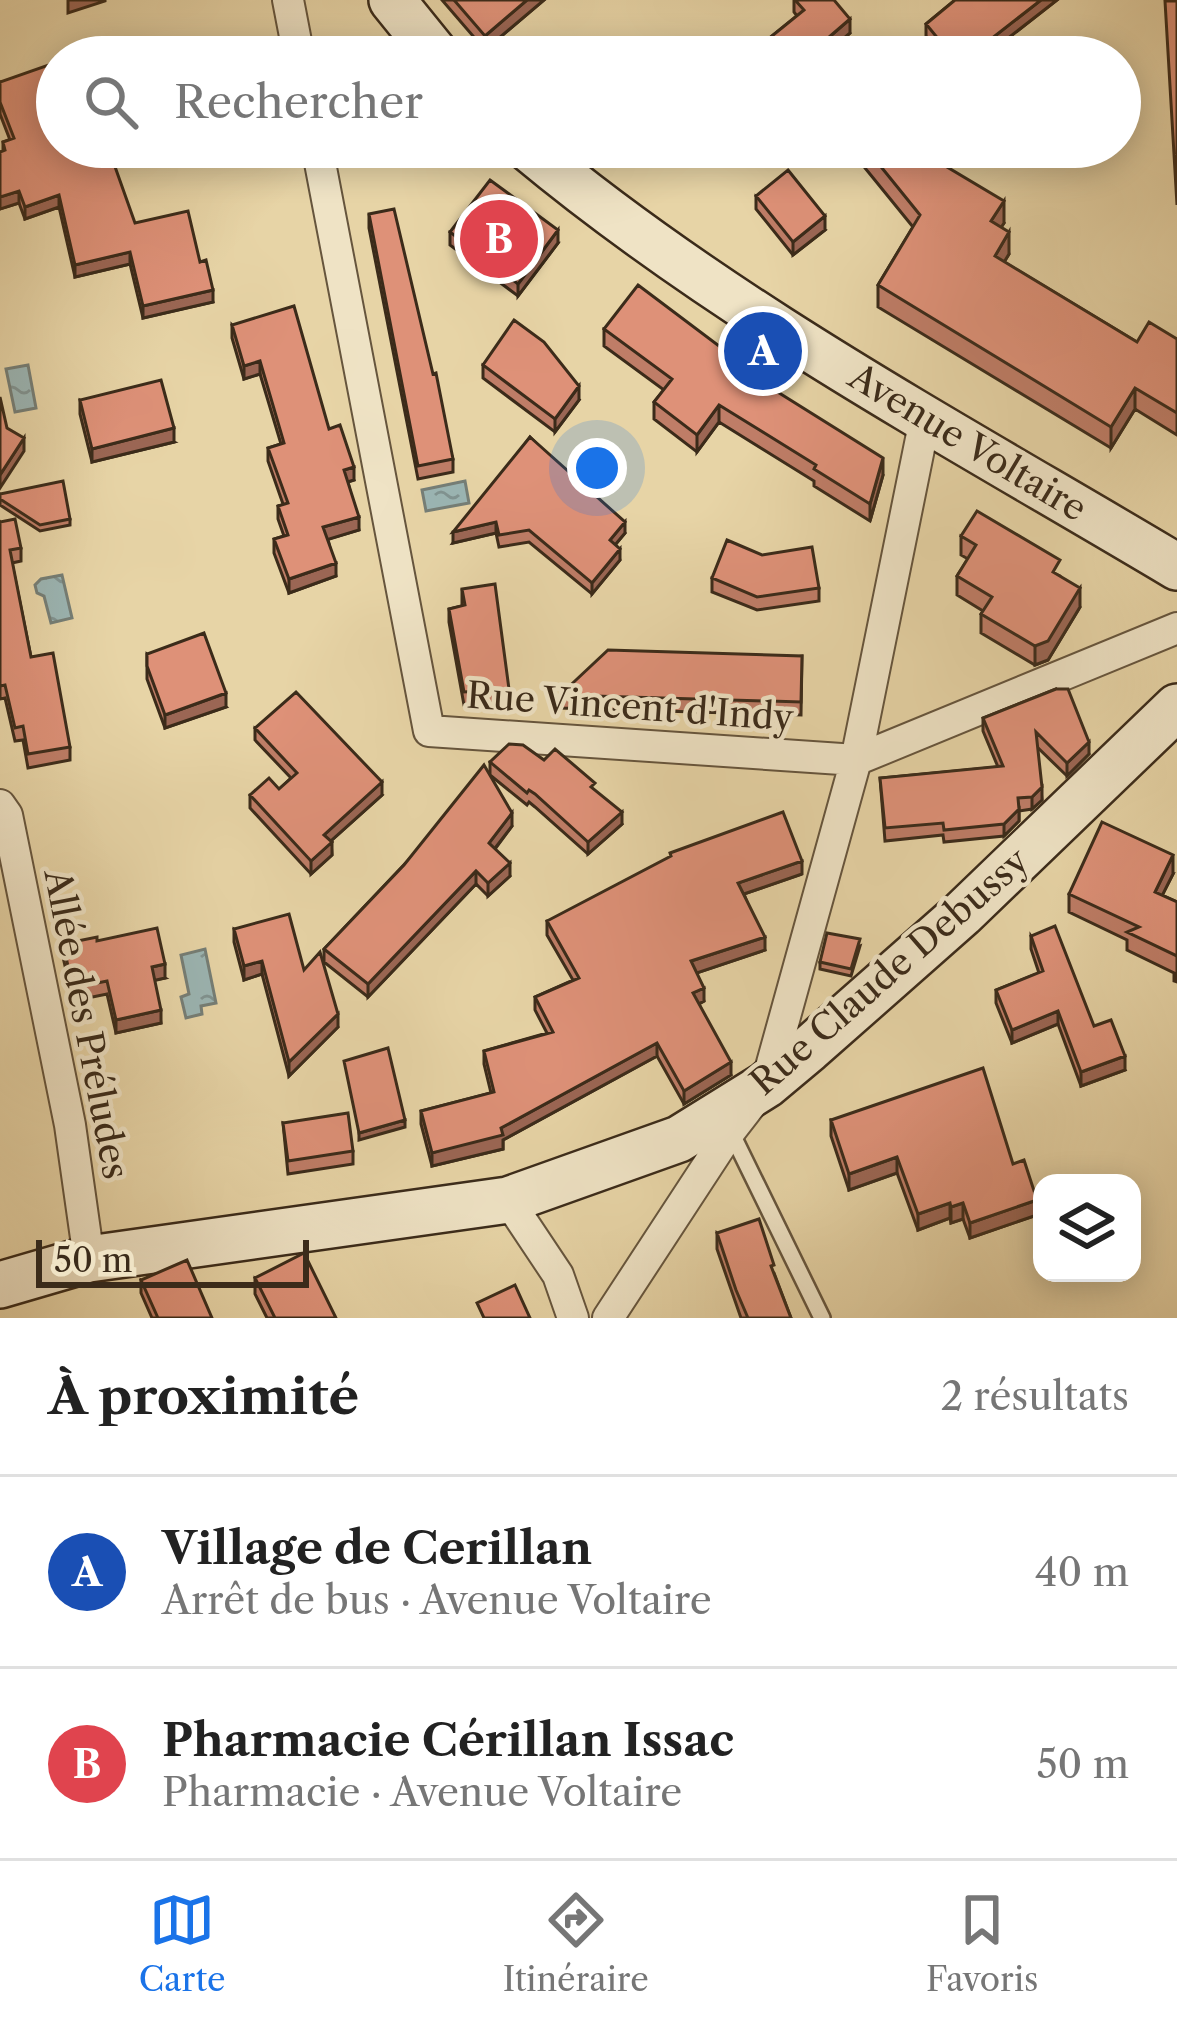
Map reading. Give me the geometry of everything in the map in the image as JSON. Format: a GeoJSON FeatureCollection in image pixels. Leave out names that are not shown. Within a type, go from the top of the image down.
{"type":"FeatureCollection","features":[{"type":"Feature","properties":{"kind":"street"},"geometry":{"type":"LineString","coordinates":[[289,0],[295,36]]}},
{"type":"Feature","properties":{"kind":"street"},"geometry":{"type":"LineString","coordinates":[[392,0],[421,36]]}},
{"type":"Feature","properties":{"kind":"street","name":"Rue Vincent d'Indy"},"geometry":{"type":"LineString","coordinates":[[321,168],[430,731],[856,760],[1177,628]]}},
{"type":"Feature","properties":{"kind":"street","name":"Avenue Voltaire"},"geometry":{"type":"LineString","coordinates":[[553,168],[670,255],[925,419],[1177,567]]}},
{"type":"Feature","properties":{"kind":"street"},"geometry":{"type":"LineString","coordinates":[[608,1318],[730,1130],[766,1085],[856,760],[925,419]]}},
{"type":"Feature","properties":{"kind":"street","name":"Rue Claude Debussy"},"geometry":{"type":"LineString","coordinates":[[0,1285],[89,1259],[508,1200],[679,1139],[766,1085],[962,914],[1177,707]]}},
{"type":"Feature","properties":{"kind":"street","name":"Allée des Préludes"},"geometry":{"type":"LineString","coordinates":[[0,805],[8,815],[70,1125],[89,1259]]}},
{"type":"Feature","properties":{"kind":"street"},"geometry":{"type":"LineString","coordinates":[[508,1200],[558,1275],[573,1318]]}},
{"type":"Feature","properties":{"kind":"lane"},"geometry":{"type":"LineString","coordinates":[[730,1130],[821,1318]]}},
{"type":"Feature","properties":{"kind":"water"},"geometry":{"type":"Polygon","coordinates":[[[28,365],[36,408],[15,412],[6,369],[28,365]]]}},
{"type":"Feature","properties":{"kind":"water"},"geometry":{"type":"Polygon","coordinates":[[[465,481],[469,503],[426,511],[422,490],[465,481]]]}},
{"type":"Feature","properties":{"kind":"water"},"geometry":{"type":"Polygon","coordinates":[[[62,575],[72,618],[51,623],[44,596],[35,585],[62,575]]]}},
{"type":"Feature","properties":{"kind":"water"},"geometry":{"type":"Polygon","coordinates":[[[205,949],[216,1003],[201,1006],[202,1014],[186,1018],[181,997],[189,994],[181,955],[205,949]]]}},
{"type":"Feature","properties":{"kind":"building"},"geometry":{"type":"Polygon","coordinates":[[[454,0],[527,0],[485,36],[454,0]]]}},
{"type":"Feature","properties":{"kind":"building"},"geometry":{"type":"Polygon","coordinates":[[[795,0],[834,0],[850,19],[830,36],[772,36],[804,10],[795,0]]]}},
{"type":"Feature","properties":{"kind":"building"},"geometry":{"type":"Polygon","coordinates":[[[955,0],[1041,0],[995,36],[936,36],[926,24],[955,0]]]}},
{"type":"Feature","properties":{"kind":"building"},"geometry":{"type":"Polygon","coordinates":[[[1165,1],[1177,1],[1177,205],[1165,1]]]}},
{"type":"Feature","properties":{"kind":"building"},"geometry":{"type":"Polygon","coordinates":[[[36,69],[36,168],[115,168],[135,223],[188,211],[200,262],[206,260],[213,290],[143,306],[130,252],[75,265],[59,195],[25,207],[19,191],[0,197],[0,152],[5,150],[3,142],[14,138],[0,102],[0,82],[36,69]]]}},
{"type":"Feature","properties":{"kind":"building"},"geometry":{"type":"Polygon","coordinates":[[[882,168],[949,168],[1004,201],[991,221],[1009,232],[995,256],[1137,342],[1149,322],[1177,339],[1177,413],[1135,388],[1111,427],[878,285],[920,215],[882,168]]]}},
{"type":"Feature","properties":{"kind":"building"},"geometry":{"type":"Polygon","coordinates":[[[788,170],[825,216],[793,242],[756,196],[788,170]]]}},
{"type":"Feature","properties":{"kind":"building"},"geometry":{"type":"Polygon","coordinates":[[[490,180],[558,230],[518,284],[450,232],[490,180]]]}},
{"type":"Feature","properties":{"kind":"building"},"geometry":{"type":"Polygon","coordinates":[[[394,209],[453,459],[418,466],[369,214],[394,209]]]}},
{"type":"Feature","properties":{"kind":"building"},"geometry":{"type":"Polygon","coordinates":[[[638,285],[747,367],[744,371],[883,458],[870,504],[719,405],[697,435],[654,402],[672,379],[604,329],[638,285]]]}},
{"type":"Feature","properties":{"kind":"building"},"geometry":{"type":"Polygon","coordinates":[[[294,306],[329,429],[340,425],[354,467],[344,470],[359,517],[323,527],[336,563],[289,579],[274,539],[288,535],[278,506],[288,503],[268,448],[284,443],[260,361],[244,366],[232,325],[294,306]]]}},
{"type":"Feature","properties":{"kind":"building"},"geometry":{"type":"Polygon","coordinates":[[[514,320],[544,342],[579,386],[555,419],[483,365],[514,320]]]}},
{"type":"Feature","properties":{"kind":"building"},"geometry":{"type":"Polygon","coordinates":[[[161,380],[174,428],[92,449],[80,400],[161,380]]]}},
{"type":"Feature","properties":{"kind":"building"},"geometry":{"type":"Polygon","coordinates":[[[0,397],[7,428],[24,438],[0,475],[0,397]]]}},
{"type":"Feature","properties":{"kind":"building"},"geometry":{"type":"Polygon","coordinates":[[[530,437],[625,522],[610,540],[620,549],[592,583],[529,530],[499,535],[496,522],[453,532],[530,437]]]}},
{"type":"Feature","properties":{"kind":"building"},"geometry":{"type":"Polygon","coordinates":[[[63,481],[70,519],[40,525],[0,499],[0,494],[63,481]]]}},
{"type":"Feature","properties":{"kind":"building"},"geometry":{"type":"Polygon","coordinates":[[[977,511],[1060,560],[1053,572],[1080,588],[1048,641],[1035,646],[981,614],[992,597],[957,576],[976,545],[961,536],[977,511]]]}},
{"type":"Feature","properties":{"kind":"building"},"geometry":{"type":"Polygon","coordinates":[[[15,519],[21,548],[10,550],[31,657],[53,653],[70,747],[28,754],[23,726],[15,728],[5,685],[0,686],[0,522],[15,519]]]}},
{"type":"Feature","properties":{"kind":"building"},"geometry":{"type":"Polygon","coordinates":[[[727,540],[762,555],[812,547],[819,588],[757,597],[712,578],[727,540]]]}},
{"type":"Feature","properties":{"kind":"building"},"geometry":{"type":"Polygon","coordinates":[[[495,584],[509,689],[464,692],[449,609],[465,605],[462,589],[495,584]]]}},
{"type":"Feature","properties":{"kind":"building"},"geometry":{"type":"Polygon","coordinates":[[[204,633],[226,693],[165,715],[147,654],[204,633]]]}},
{"type":"Feature","properties":{"kind":"building"},"geometry":{"type":"Polygon","coordinates":[[[608,650],[802,656],[801,702],[560,695],[608,650]]]}},
{"type":"Feature","properties":{"kind":"building"},"geometry":{"type":"Polygon","coordinates":[[[1056,689],[1068,689],[1089,742],[1067,763],[1036,732],[1042,787],[1032,797],[1018,798],[1019,809],[1004,824],[944,830],[943,823],[885,828],[880,778],[1003,766],[983,718],[1056,689]]]}},
{"type":"Feature","properties":{"kind":"building"},"geometry":{"type":"Polygon","coordinates":[[[296,692],[382,782],[324,835],[332,842],[311,861],[250,795],[269,778],[279,789],[297,773],[255,728],[296,692]]]}},
{"type":"Feature","properties":{"kind":"building"},"geometry":{"type":"Polygon","coordinates":[[[509,744],[523,745],[544,760],[555,749],[622,812],[588,842],[535,794],[527,793],[490,762],[509,744]]]}},
{"type":"Feature","properties":{"kind":"building"},"geometry":{"type":"Polygon","coordinates":[[[484,765],[512,813],[489,843],[510,863],[488,883],[476,871],[368,984],[324,949],[404,865],[484,765]]]}},
{"type":"Feature","properties":{"kind":"building"},"geometry":{"type":"Polygon","coordinates":[[[783,812],[802,861],[738,883],[765,937],[691,961],[704,988],[693,993],[731,1062],[684,1091],[657,1043],[501,1128],[503,1135],[432,1153],[421,1111],[494,1092],[484,1051],[553,1032],[535,997],[579,978],[547,921],[670,853],[783,812]]]}},
{"type":"Feature","properties":{"kind":"building"},"geometry":{"type":"Polygon","coordinates":[[[1102,822],[1173,855],[1155,892],[1177,902],[1177,956],[1127,932],[1139,927],[1069,894],[1102,822]]]}},
{"type":"Feature","properties":{"kind":"building"},"geometry":{"type":"Polygon","coordinates":[[[289,914],[304,970],[320,952],[338,1014],[289,1062],[262,961],[244,966],[234,929],[289,914]]]}},
{"type":"Feature","properties":{"kind":"building"},"geometry":{"type":"Polygon","coordinates":[[[1055,926],[1094,1026],[1111,1020],[1125,1056],[1081,1072],[1058,1011],[1012,1030],[996,990],[1043,971],[1031,936],[1055,926]]]}},
{"type":"Feature","properties":{"kind":"building"},"geometry":{"type":"Polygon","coordinates":[[[157,928],[165,964],[152,967],[161,1010],[116,1020],[107,981],[73,988],[63,944],[157,928]]]}},
{"type":"Feature","properties":{"kind":"building"},"geometry":{"type":"Polygon","coordinates":[[[827,933],[860,939],[851,969],[820,962],[827,933]]]}},
{"type":"Feature","properties":{"kind":"building"},"geometry":{"type":"Polygon","coordinates":[[[388,1048],[405,1120],[359,1133],[344,1061],[388,1048]]]}},
{"type":"Feature","properties":{"kind":"building"},"geometry":{"type":"Polygon","coordinates":[[[983,1068],[1013,1164],[1024,1160],[1033,1201],[970,1223],[963,1203],[918,1214],[897,1157],[849,1174],[831,1120],[983,1068]]]}},
{"type":"Feature","properties":{"kind":"building"},"geometry":{"type":"Polygon","coordinates":[[[348,1113],[353,1151],[288,1161],[283,1123],[348,1113]]]}},
{"type":"Feature","properties":{"kind":"building"},"geometry":{"type":"Polygon","coordinates":[[[759,1219],[791,1318],[748,1318],[717,1233],[759,1219]]]}},
{"type":"Feature","properties":{"kind":"building"},"geometry":{"type":"Polygon","coordinates":[[[304,1253],[336,1318],[275,1318],[255,1278],[304,1253]]]}},
{"type":"Feature","properties":{"kind":"building"},"geometry":{"type":"Polygon","coordinates":[[[187,1260],[212,1318],[158,1318],[141,1280],[187,1260]]]}},
{"type":"Feature","properties":{"kind":"building"},"geometry":{"type":"Polygon","coordinates":[[[515,1285],[530,1318],[484,1318],[477,1303],[515,1285]]]}},
{"type":"Feature","properties":{"kind":"place","name":"Pharmacie Cérillan Issac"},"geometry":{"type":"Point","coordinates":[499,239]}},
{"type":"Feature","properties":{"kind":"place","name":"Village de Cerillan"},"geometry":{"type":"Point","coordinates":[763,351]}}]}
